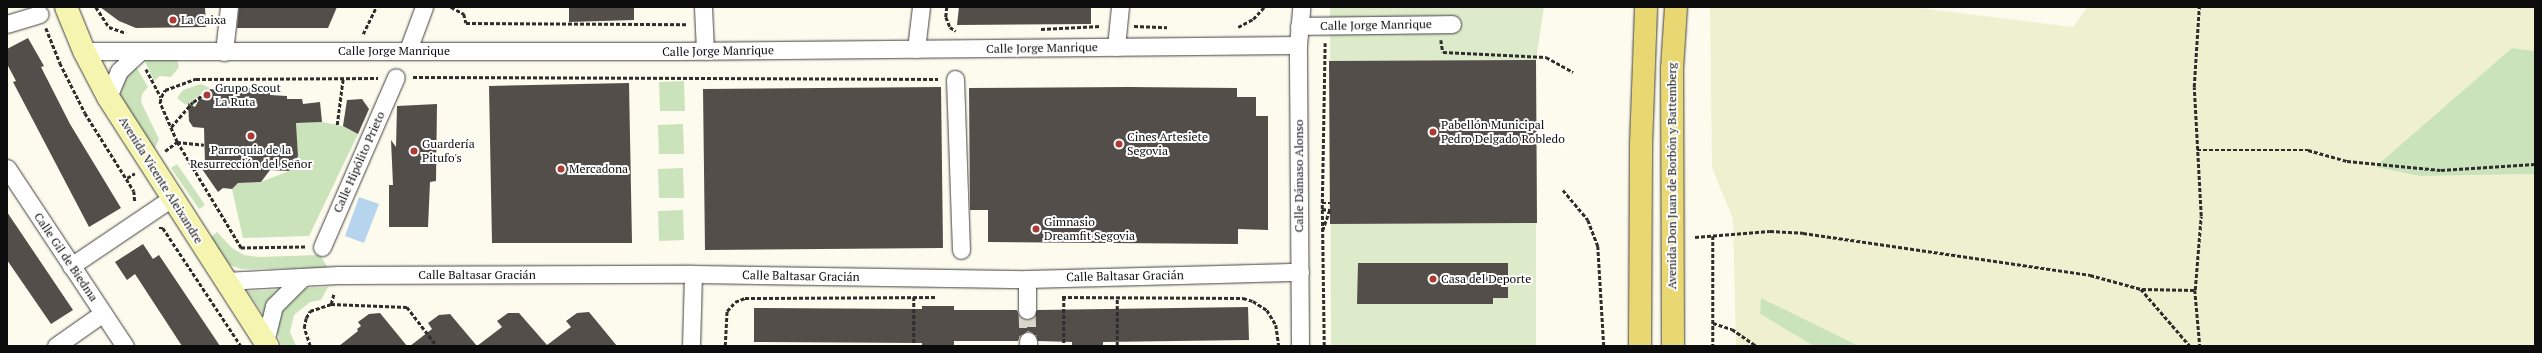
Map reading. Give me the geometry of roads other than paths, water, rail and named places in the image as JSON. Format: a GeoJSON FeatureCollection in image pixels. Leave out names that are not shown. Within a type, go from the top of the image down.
{"type":"FeatureCollection","features":[{"type":"Feature","properties":{"kind":"main road"},"geometry":{"type":"LineString","coordinates":[[1640,346],[1641,144],[1646,7]]}},
{"type":"Feature","properties":{"kind":"main road","name":"Avenida Don Juan de Borbón y Battemberg"},"geometry":{"type":"LineString","coordinates":[[1673,346],[1672,69],[1676,7]]}},
{"type":"Feature","properties":{"kind":"street","name":"Avenida Vicente Aleixandre"},"geometry":{"type":"LineString","coordinates":[[66,7],[84,51],[108,97],[266,344]]}},
{"type":"Feature","properties":{"kind":"street"},"geometry":{"type":"LineString","coordinates":[[224,52],[229,7]]}},
{"type":"Feature","properties":{"kind":"street"},"geometry":{"type":"LineString","coordinates":[[408,50],[424,7]]}},
{"type":"Feature","properties":{"kind":"street"},"geometry":{"type":"LineString","coordinates":[[703,7],[705,51]]}},
{"type":"Feature","properties":{"kind":"street"},"geometry":{"type":"LineString","coordinates":[[916,49],[921,7]]}},
{"type":"Feature","properties":{"kind":"street"},"geometry":{"type":"LineString","coordinates":[[1116,47],[1120,7]]}},
{"type":"Feature","properties":{"kind":"street","name":"Calle Dámaso Alonso"},"geometry":{"type":"LineString","coordinates":[[1300,346],[1298,45],[1301,7]]}},
{"type":"Feature","properties":{"kind":"street"},"geometry":{"type":"LineString","coordinates":[[7,24],[40,14]]}},
{"type":"Feature","properties":{"kind":"street","name":"Calle Jorge Manrique"},"geometry":{"type":"LineString","coordinates":[[1299,26],[1446,24]]}},
{"type":"Feature","properties":{"kind":"street","name":"Calle Jorge Manrique"},"geometry":{"type":"LineString","coordinates":[[84,51],[138,53],[408,50],[705,51],[1298,45]]}},
{"type":"Feature","properties":{"kind":"street"},"geometry":{"type":"LineString","coordinates":[[108,97],[119,71],[138,53]]}},
{"type":"Feature","properties":{"kind":"street","name":"Calle Hipólito Prieto"},"geometry":{"type":"LineString","coordinates":[[322,247],[396,77]]}},
{"type":"Feature","properties":{"kind":"street"},"geometry":{"type":"LineString","coordinates":[[955,80],[961,250]]}},
{"type":"Feature","properties":{"kind":"street","name":"Calle Gil de Biedma"},"geometry":{"type":"LineString","coordinates":[[7,168],[125,346]]}},
{"type":"Feature","properties":{"kind":"street"},"geometry":{"type":"LineString","coordinates":[[71,266],[172,198]]}},
{"type":"Feature","properties":{"kind":"street","name":"Calle Baltasar Gracián"},"geometry":{"type":"LineString","coordinates":[[225,281],[338,275],[693,274],[1027,279],[1300,272]]}},
{"type":"Feature","properties":{"kind":"street"},"geometry":{"type":"LineString","coordinates":[[691,346],[693,274]]}},
{"type":"Feature","properties":{"kind":"street"},"geometry":{"type":"LineString","coordinates":[[266,344],[274,306],[303,277]]}},
{"type":"Feature","properties":{"kind":"street"},"geometry":{"type":"LineString","coordinates":[[1027,279],[1027,310]]}},
{"type":"Feature","properties":{"kind":"street"},"geometry":{"type":"LineString","coordinates":[[56,346],[103,313]]}},
{"type":"Feature","properties":{"kind":"water"},"geometry":{"type":"Polygon","coordinates":[[[359,197],[379,204],[364,243],[345,236],[359,197]]]}},
{"type":"Feature","properties":{"kind":"tunnel"},"geometry":{"type":"LineString","coordinates":[[1027,310],[1028,341]]}},
{"type":"Feature","properties":{"kind":"place","name":"La Caixa"},"geometry":{"type":"Point","coordinates":[173,20]}},
{"type":"Feature","properties":{"kind":"place","name":"Grupo Scout La Ruta"},"geometry":{"type":"Point","coordinates":[207,95]}},
{"type":"Feature","properties":{"kind":"place","name":"Pabellón Municipal Pedro Delgado Robledo"},"geometry":{"type":"Point","coordinates":[1433,132]}},
{"type":"Feature","properties":{"kind":"place","name":"Parroquia de la Resurrección del Señor"},"geometry":{"type":"Point","coordinates":[251,136]}},
{"type":"Feature","properties":{"kind":"place","name":"Cines Artesiete Segovia"},"geometry":{"type":"Point","coordinates":[1119,144]}},
{"type":"Feature","properties":{"kind":"place","name":"Guardería Pitufo's"},"geometry":{"type":"Point","coordinates":[414,151]}},
{"type":"Feature","properties":{"kind":"place","name":"Mercadona"},"geometry":{"type":"Point","coordinates":[561,169]}},
{"type":"Feature","properties":{"kind":"place","name":"Gimnasio Dreamfit Segovia"},"geometry":{"type":"Point","coordinates":[1036,229]}},
{"type":"Feature","properties":{"kind":"place","name":"Casa del Deporte"},"geometry":{"type":"Point","coordinates":[1433,279]}}]}
